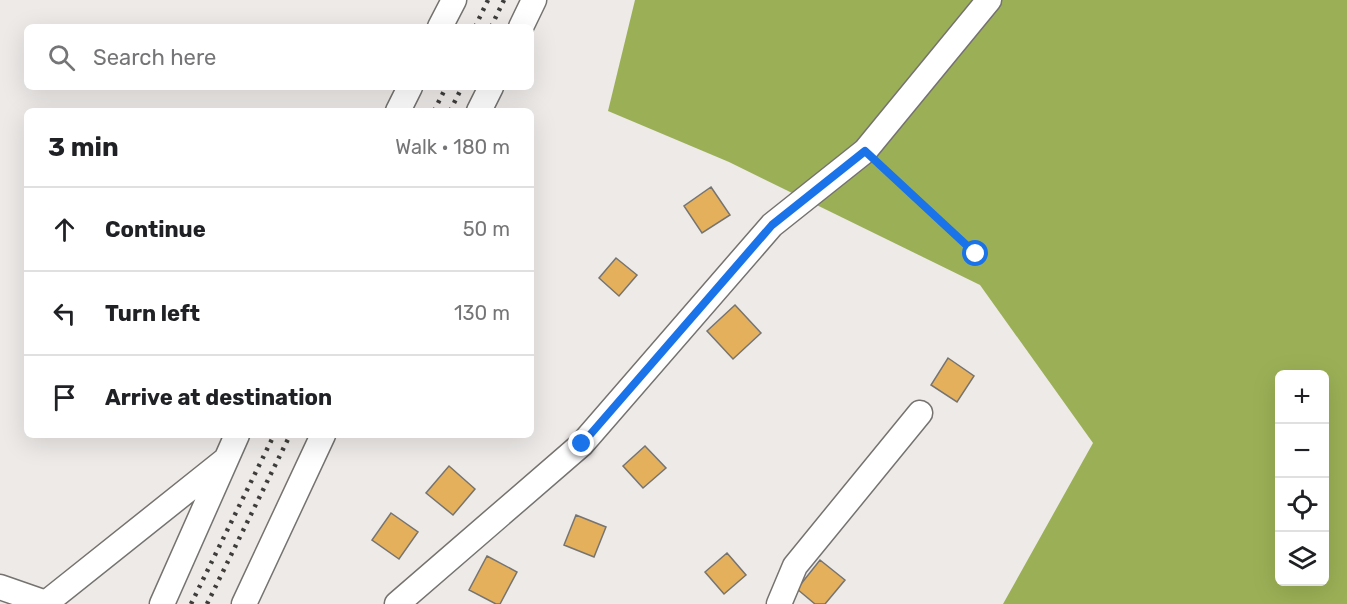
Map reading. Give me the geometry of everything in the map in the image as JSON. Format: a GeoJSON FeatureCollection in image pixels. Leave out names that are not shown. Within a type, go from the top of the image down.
{"type":"FeatureCollection","features":[{"type":"Feature","properties":{"kind":"street"},"geometry":{"type":"LineString","coordinates":[[442,24],[454,0]]}},
{"type":"Feature","properties":{"kind":"street"},"geometry":{"type":"LineString","coordinates":[[522,24],[534,0]]}},
{"type":"Feature","properties":{"kind":"street"},"geometry":{"type":"LineString","coordinates":[[399,603],[582,444],[772,225],[865,151],[990,0]]}},
{"type":"Feature","properties":{"kind":"street"},"geometry":{"type":"LineString","coordinates":[[400,108],[408,90]]}},
{"type":"Feature","properties":{"kind":"street"},"geometry":{"type":"LineString","coordinates":[[480,108],[490,90]]}},
{"type":"Feature","properties":{"kind":"street"},"geometry":{"type":"LineString","coordinates":[[779,604],[795,566],[920,413]]}},
{"type":"Feature","properties":{"kind":"street"},"geometry":{"type":"LineString","coordinates":[[162,604],[236,438]]}},
{"type":"Feature","properties":{"kind":"street"},"geometry":{"type":"LineString","coordinates":[[244,604],[322,438]]}},
{"type":"Feature","properties":{"kind":"street"},"geometry":{"type":"LineString","coordinates":[[0,587],[45,604],[224,461]]}},
{"type":"Feature","properties":{"kind":"path"},"geometry":{"type":"LineString","coordinates":[[865,151],[976,254]]}},
{"type":"Feature","properties":{"kind":"green space"},"geometry":{"type":"Polygon","coordinates":[[[635,0],[1347,0],[1347,604],[1003,604],[1093,443],[980,285],[729,162],[608,111],[635,0]]]}},
{"type":"Feature","properties":{"kind":"building"},"geometry":{"type":"Polygon","coordinates":[[[711,187],[730,215],[702,233],[684,206],[711,187]]]}},
{"type":"Feature","properties":{"kind":"building"},"geometry":{"type":"Polygon","coordinates":[[[616,258],[637,275],[619,296],[599,278],[616,258]]]}},
{"type":"Feature","properties":{"kind":"building"},"geometry":{"type":"Polygon","coordinates":[[[735,305],[761,333],[733,359],[707,331],[735,305]]]}},
{"type":"Feature","properties":{"kind":"building"},"geometry":{"type":"Polygon","coordinates":[[[948,358],[974,376],[957,402],[931,385],[948,358]]]}},
{"type":"Feature","properties":{"kind":"building"},"geometry":{"type":"Polygon","coordinates":[[[645,446],[666,468],[643,488],[623,466],[645,446]]]}},
{"type":"Feature","properties":{"kind":"building"},"geometry":{"type":"Polygon","coordinates":[[[449,466],[475,489],[453,515],[426,493],[449,466]]]}},
{"type":"Feature","properties":{"kind":"building"},"geometry":{"type":"Polygon","coordinates":[[[391,513],[418,532],[399,559],[372,540],[391,513]]]}},
{"type":"Feature","properties":{"kind":"building"},"geometry":{"type":"Polygon","coordinates":[[[576,515],[606,527],[594,557],[564,545],[576,515]]]}},
{"type":"Feature","properties":{"kind":"building"},"geometry":{"type":"Polygon","coordinates":[[[727,553],[746,575],[724,594],[705,572],[727,553]]]}},
{"type":"Feature","properties":{"kind":"building"},"geometry":{"type":"Polygon","coordinates":[[[487,556],[517,572],[500,604],[469,590],[487,556]]]}},
{"type":"Feature","properties":{"kind":"building"},"geometry":{"type":"Polygon","coordinates":[[[820,560],[845,580],[825,604],[815,604],[797,589],[820,560]]]}},
{"type":"Feature","properties":{"kind":"railway"},"geometry":{"type":"LineString","coordinates":[[476,24],[488,0]]}},
{"type":"Feature","properties":{"kind":"railway"},"geometry":{"type":"LineString","coordinates":[[492,24],[504,0]]}},
{"type":"Feature","properties":{"kind":"railway"},"geometry":{"type":"LineString","coordinates":[[436,108],[444,90]]}},
{"type":"Feature","properties":{"kind":"railway"},"geometry":{"type":"LineString","coordinates":[[452,108],[460,90]]}},
{"type":"Feature","properties":{"kind":"railway"},"geometry":{"type":"LineString","coordinates":[[191,604],[273,438]]}},
{"type":"Feature","properties":{"kind":"railway"},"geometry":{"type":"LineString","coordinates":[[207,604],[289,438]]}},
{"type":"Feature","properties":{"kind":"route"},"geometry":{"type":"LineString","coordinates":[[582,444],[772,225],[865,151],[976,254]]}}]}
